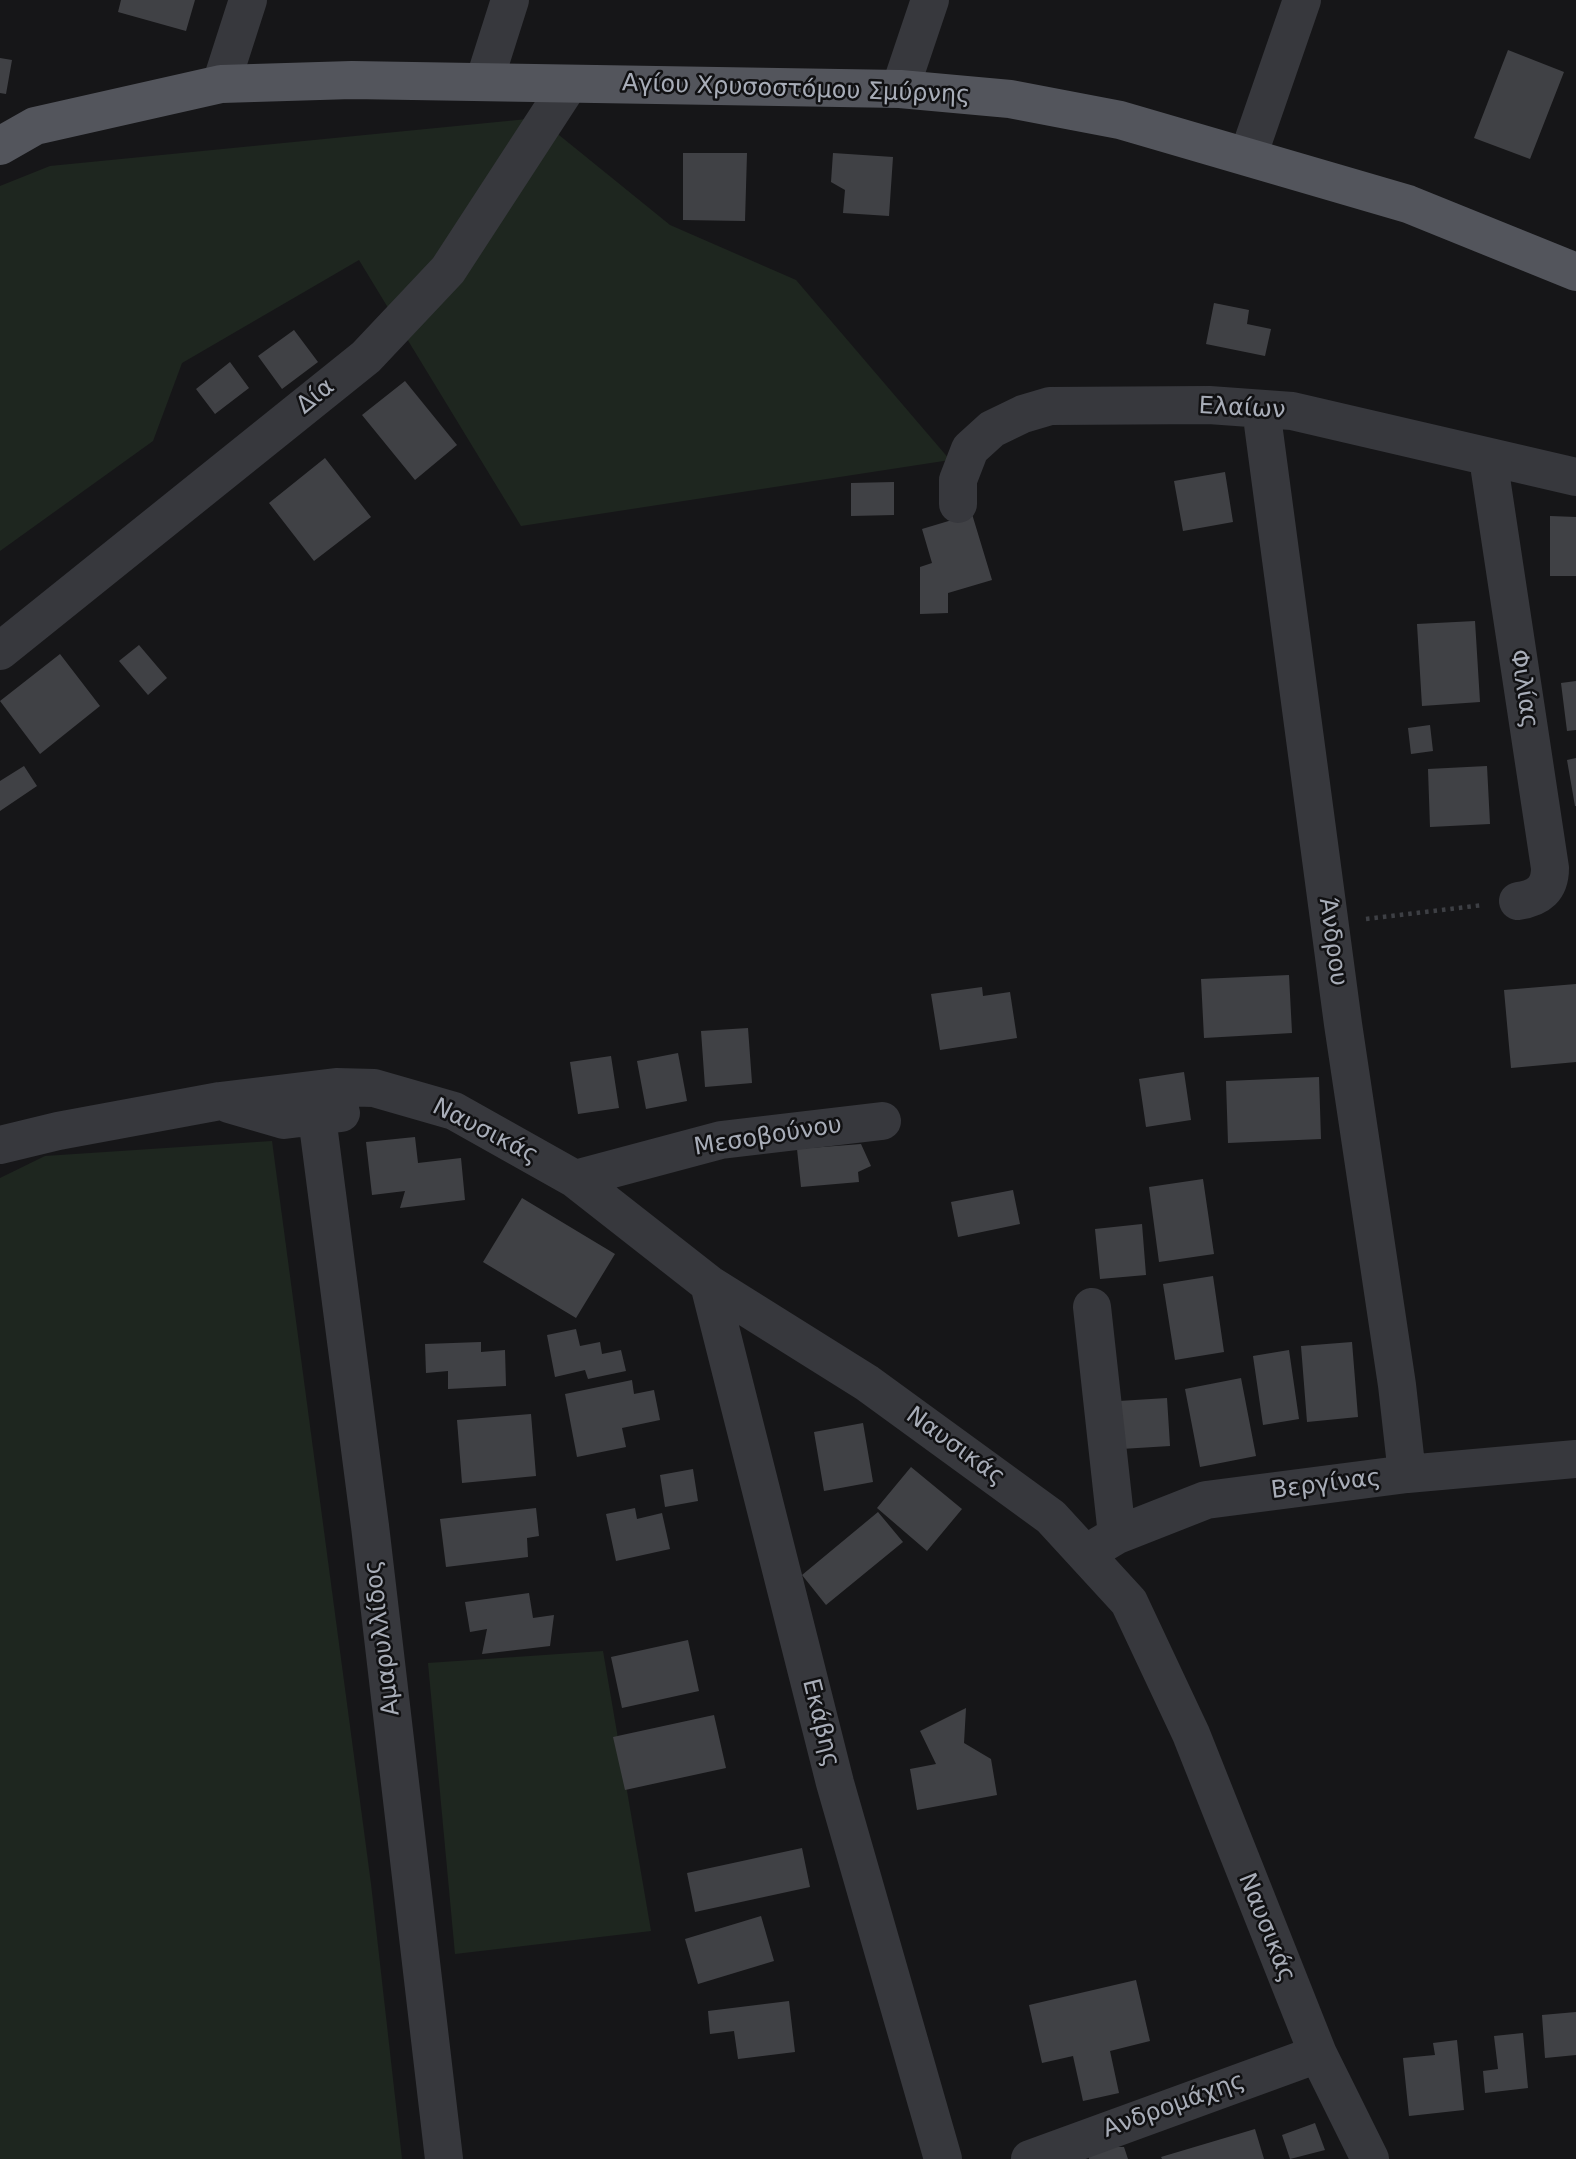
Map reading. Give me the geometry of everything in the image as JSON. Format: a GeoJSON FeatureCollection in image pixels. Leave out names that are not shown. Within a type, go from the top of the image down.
{"type":"FeatureCollection","features":[{"type":"Feature","properties":{"kind":"main road","name":"Αγίου Χρυσοστόμου Σμύρνης"},"geometry":{"type":"LineString","coordinates":[[0,146],[17,122],[221,84],[352,80],[900,89],[1010,99],[1120,120],[1408,204],[1576,272]]}},
{"type":"Feature","properties":{"kind":"street"},"geometry":{"type":"LineString","coordinates":[[221,84],[248,0]]}},
{"type":"Feature","properties":{"kind":"street"},"geometry":{"type":"LineString","coordinates":[[484,82],[510,0]]}},
{"type":"Feature","properties":{"kind":"street"},"geometry":{"type":"LineString","coordinates":[[900,89],[930,0]]}},
{"type":"Feature","properties":{"kind":"street"},"geometry":{"type":"LineString","coordinates":[[1248,156],[1302,0]]}},
{"type":"Feature","properties":{"kind":"street","name":"Δία"},"geometry":{"type":"LineString","coordinates":[[0,651],[366,357],[448,270],[569,84]]}},
{"type":"Feature","properties":{"kind":"street","name":"Ελαίων"},"geometry":{"type":"LineString","coordinates":[[958,504],[958,480],[970,449],[992,429],[1023,414],[1050,406],[1209,405],[1292,411],[1576,477]]}},
{"type":"Feature","properties":{"kind":"street","name":"Άνδρου"},"geometry":{"type":"LineString","coordinates":[[1261,409],[1329,923],[1397,1385],[1407,1474]]}},
{"type":"Feature","properties":{"kind":"street","name":"Φιλίας"},"geometry":{"type":"LineString","coordinates":[[1488,458],[1550,868],[1546,889],[1538,896],[1518,901]]}},
{"type":"Feature","properties":{"kind":"street","name":"Ναυσικάς"},"geometry":{"type":"LineString","coordinates":[[0,1145],[46,1133],[220,1101],[324,1088],[374,1088],[454,1111],[575,1179],[709,1284],[867,1383],[1051,1517],[1102,1544],[1191,1734],[1318,2054],[1370,2159]]}},
{"type":"Feature","properties":{"kind":"street"},"geometry":{"type":"LineString","coordinates":[[220,1101],[275,1119],[317,1117],[338,1115],[374,1088]]}},
{"type":"Feature","properties":{"kind":"street","name":"Αμαρυλλίδος"},"geometry":{"type":"LineString","coordinates":[[317,1117],[370,1526],[444,2159]]}},
{"type":"Feature","properties":{"kind":"street","name":"Μεσοβούνου"},"geometry":{"type":"LineString","coordinates":[[575,1179],[721,1140],[882,1121]]}},
{"type":"Feature","properties":{"kind":"street","name":"Εκάβης"},"geometry":{"type":"LineString","coordinates":[[709,1284],[835,1783],[943,2159]]}},
{"type":"Feature","properties":{"kind":"street"},"geometry":{"type":"LineString","coordinates":[[1092,1307],[1102,1544]]}},
{"type":"Feature","properties":{"kind":"street","name":"Βεργίνας"},"geometry":{"type":"LineString","coordinates":[[1102,1544],[1206,1500],[1407,1474],[1576,1459]]}},
{"type":"Feature","properties":{"kind":"street","name":"Ανδρομάχης"},"geometry":{"type":"LineString","coordinates":[[1030,2159],[1318,2054]]}},
{"type":"Feature","properties":{"kind":"path"},"geometry":{"type":"LineString","coordinates":[[1329,923],[1518,901]]}},
{"type":"Feature","properties":{"kind":"shaded area"},"geometry":{"type":"Polygon","coordinates":[[[538,118],[670,225],[796,280],[950,460],[521,526],[359,260],[182,363],[153,441],[0,551],[0,186],[50,166],[538,118]]]}},
{"type":"Feature","properties":{"kind":"shaded area"},"geometry":{"type":"Polygon","coordinates":[[[272,1141],[371,1884],[402,2159],[0,2159],[0,1178],[45,1156],[272,1141]]]}},
{"type":"Feature","properties":{"kind":"shaded area"},"geometry":{"type":"Polygon","coordinates":[[[603,1651],[651,1931],[455,1954],[428,1663],[603,1651]]]}},
{"type":"Feature","properties":{"kind":"building"},"geometry":{"type":"Polygon","coordinates":[[[121,0],[195,0],[186,31],[118,12],[121,0]]]}},
{"type":"Feature","properties":{"kind":"building"},"geometry":{"type":"Polygon","coordinates":[[[1508,50],[1564,72],[1530,159],[1474,138],[1508,50]]]}},
{"type":"Feature","properties":{"kind":"building"},"geometry":{"type":"Polygon","coordinates":[[[0,58],[12,60],[6,94],[0,93],[0,58]]]}},
{"type":"Feature","properties":{"kind":"building"},"geometry":{"type":"Polygon","coordinates":[[[683,153],[747,153],[745,221],[683,220],[683,153]]]}},
{"type":"Feature","properties":{"kind":"building"},"geometry":{"type":"Polygon","coordinates":[[[833,153],[893,157],[889,216],[843,213],[845,190],[831,182],[833,153]]]}},
{"type":"Feature","properties":{"kind":"building"},"geometry":{"type":"Polygon","coordinates":[[[1214,303],[1249,310],[1247,324],[1271,329],[1265,356],[1206,344],[1214,303]]]}},
{"type":"Feature","properties":{"kind":"building"},"geometry":{"type":"Polygon","coordinates":[[[294,330],[318,362],[282,389],[258,356],[294,330]]]}},
{"type":"Feature","properties":{"kind":"building"},"geometry":{"type":"Polygon","coordinates":[[[230,362],[249,388],[215,414],[196,389],[230,362]]]}},
{"type":"Feature","properties":{"kind":"building"},"geometry":{"type":"Polygon","coordinates":[[[405,381],[457,445],[415,480],[362,415],[405,381]]]}},
{"type":"Feature","properties":{"kind":"building"},"geometry":{"type":"Polygon","coordinates":[[[325,458],[371,517],[314,561],[269,503],[325,458]]]}},
{"type":"Feature","properties":{"kind":"building"},"geometry":{"type":"Polygon","coordinates":[[[1225,472],[1233,522],[1183,531],[1174,481],[1225,472]]]}},
{"type":"Feature","properties":{"kind":"building"},"geometry":{"type":"Polygon","coordinates":[[[894,482],[894,515],[851,516],[851,483],[894,482]]]}},
{"type":"Feature","properties":{"kind":"building"},"geometry":{"type":"Polygon","coordinates":[[[972,514],[992,580],[948,593],[948,613],[920,614],[920,567],[932,563],[922,529],[972,514]]]}},
{"type":"Feature","properties":{"kind":"building"},"geometry":{"type":"Polygon","coordinates":[[[1550,516],[1576,517],[1576,576],[1550,576],[1550,516]]]}},
{"type":"Feature","properties":{"kind":"building"},"geometry":{"type":"Polygon","coordinates":[[[1475,621],[1480,702],[1422,706],[1417,624],[1475,621]]]}},
{"type":"Feature","properties":{"kind":"building"},"geometry":{"type":"Polygon","coordinates":[[[139,645],[167,678],[148,695],[119,661],[139,645]]]}},
{"type":"Feature","properties":{"kind":"building"},"geometry":{"type":"Polygon","coordinates":[[[60,654],[100,706],[40,754],[0,701],[60,654]]]}},
{"type":"Feature","properties":{"kind":"building"},"geometry":{"type":"Polygon","coordinates":[[[1576,681],[1576,730],[1567,731],[1561,683],[1576,681]]]}},
{"type":"Feature","properties":{"kind":"building"},"geometry":{"type":"Polygon","coordinates":[[[1430,725],[1433,751],[1411,754],[1408,728],[1430,725]]]}},
{"type":"Feature","properties":{"kind":"building"},"geometry":{"type":"Polygon","coordinates":[[[1576,758],[1576,806],[1575,806],[1567,760],[1576,758]]]}},
{"type":"Feature","properties":{"kind":"building"},"geometry":{"type":"Polygon","coordinates":[[[24,766],[37,786],[0,811],[0,781],[24,766]]]}},
{"type":"Feature","properties":{"kind":"building"},"geometry":{"type":"Polygon","coordinates":[[[1487,766],[1490,824],[1430,827],[1428,769],[1487,766]]]}},
{"type":"Feature","properties":{"kind":"building"},"geometry":{"type":"Polygon","coordinates":[[[1289,975],[1292,1033],[1204,1038],[1201,979],[1289,975]]]}},
{"type":"Feature","properties":{"kind":"building"},"geometry":{"type":"Polygon","coordinates":[[[1576,984],[1576,1062],[1511,1068],[1504,990],[1576,984]]]}},
{"type":"Feature","properties":{"kind":"building"},"geometry":{"type":"Polygon","coordinates":[[[982,987],[983,996],[1010,992],[1017,1038],[940,1050],[931,994],[982,987]]]}},
{"type":"Feature","properties":{"kind":"building"},"geometry":{"type":"Polygon","coordinates":[[[748,1028],[752,1083],[705,1087],[701,1031],[748,1028]]]}},
{"type":"Feature","properties":{"kind":"building"},"geometry":{"type":"Polygon","coordinates":[[[678,1053],[687,1101],[646,1109],[637,1061],[678,1053]]]}},
{"type":"Feature","properties":{"kind":"building"},"geometry":{"type":"Polygon","coordinates":[[[611,1056],[619,1108],[578,1114],[570,1062],[611,1056]]]}},
{"type":"Feature","properties":{"kind":"building"},"geometry":{"type":"Polygon","coordinates":[[[1184,1072],[1191,1120],[1146,1127],[1139,1079],[1184,1072]]]}},
{"type":"Feature","properties":{"kind":"building"},"geometry":{"type":"Polygon","coordinates":[[[1319,1077],[1321,1139],[1228,1143],[1226,1081],[1319,1077]]]}},
{"type":"Feature","properties":{"kind":"building"},"geometry":{"type":"Polygon","coordinates":[[[415,1137],[418,1163],[461,1158],[465,1200],[400,1208],[405,1191],[372,1195],[366,1142],[415,1137]]]}},
{"type":"Feature","properties":{"kind":"building"},"geometry":{"type":"Polygon","coordinates":[[[861,1144],[871,1166],[858,1172],[859,1182],[801,1187],[797,1149],[861,1144]]]}},
{"type":"Feature","properties":{"kind":"building"},"geometry":{"type":"Polygon","coordinates":[[[1203,1179],[1214,1254],[1159,1262],[1149,1187],[1203,1179]]]}},
{"type":"Feature","properties":{"kind":"building"},"geometry":{"type":"Polygon","coordinates":[[[1013,1190],[1020,1224],[958,1237],[951,1202],[1013,1190]]]}},
{"type":"Feature","properties":{"kind":"building"},"geometry":{"type":"Polygon","coordinates":[[[522,1198],[615,1254],[576,1318],[483,1262],[522,1198]]]}},
{"type":"Feature","properties":{"kind":"building"},"geometry":{"type":"Polygon","coordinates":[[[1142,1224],[1146,1275],[1100,1279],[1095,1229],[1142,1224]]]}},
{"type":"Feature","properties":{"kind":"building"},"geometry":{"type":"Polygon","coordinates":[[[1213,1276],[1224,1352],[1175,1360],[1163,1284],[1213,1276]]]}},
{"type":"Feature","properties":{"kind":"building"},"geometry":{"type":"Polygon","coordinates":[[[576,1329],[580,1346],[600,1342],[602,1354],[621,1350],[626,1371],[588,1379],[585,1370],[555,1377],[547,1335],[576,1329]]]}},
{"type":"Feature","properties":{"kind":"building"},"geometry":{"type":"Polygon","coordinates":[[[481,1342],[481,1352],[505,1350],[506,1386],[448,1389],[448,1371],[426,1373],[425,1344],[481,1342]]]}},
{"type":"Feature","properties":{"kind":"building"},"geometry":{"type":"Polygon","coordinates":[[[1352,1342],[1358,1417],[1307,1422],[1301,1346],[1352,1342]]]}},
{"type":"Feature","properties":{"kind":"building"},"geometry":{"type":"Polygon","coordinates":[[[1289,1350],[1299,1419],[1263,1425],[1253,1356],[1289,1350]]]}},
{"type":"Feature","properties":{"kind":"building"},"geometry":{"type":"Polygon","coordinates":[[[1241,1378],[1256,1456],[1200,1467],[1185,1389],[1241,1378]]]}},
{"type":"Feature","properties":{"kind":"building"},"geometry":{"type":"Polygon","coordinates":[[[632,1380],[634,1394],[654,1390],[660,1420],[622,1428],[626,1447],[577,1457],[565,1394],[632,1380]]]}},
{"type":"Feature","properties":{"kind":"building"},"geometry":{"type":"Polygon","coordinates":[[[1167,1398],[1170,1446],[1121,1449],[1119,1401],[1167,1398]]]}},
{"type":"Feature","properties":{"kind":"building"},"geometry":{"type":"Polygon","coordinates":[[[531,1414],[536,1476],[462,1483],[457,1420],[531,1414]]]}},
{"type":"Feature","properties":{"kind":"building"},"geometry":{"type":"Polygon","coordinates":[[[863,1423],[873,1482],[824,1491],[814,1432],[863,1423]]]}},
{"type":"Feature","properties":{"kind":"building"},"geometry":{"type":"Polygon","coordinates":[[[911,1467],[962,1509],[927,1551],[877,1508],[911,1467]]]}},
{"type":"Feature","properties":{"kind":"building"},"geometry":{"type":"Polygon","coordinates":[[[693,1469],[698,1501],[665,1507],[660,1475],[693,1469]]]}},
{"type":"Feature","properties":{"kind":"building"},"geometry":{"type":"Polygon","coordinates":[[[536,1508],[539,1536],[527,1538],[528,1557],[446,1567],[440,1519],[536,1508]]]}},
{"type":"Feature","properties":{"kind":"building"},"geometry":{"type":"Polygon","coordinates":[[[635,1508],[637,1519],[662,1513],[670,1549],[616,1561],[606,1514],[635,1508]]]}},
{"type":"Feature","properties":{"kind":"building"},"geometry":{"type":"Polygon","coordinates":[[[878,1512],[903,1542],[826,1605],[802,1575],[878,1512]]]}},
{"type":"Feature","properties":{"kind":"building"},"geometry":{"type":"Polygon","coordinates":[[[529,1593],[533,1618],[554,1615],[550,1646],[482,1654],[487,1629],[470,1632],[465,1602],[529,1593]]]}},
{"type":"Feature","properties":{"kind":"building"},"geometry":{"type":"Polygon","coordinates":[[[688,1640],[699,1691],[622,1708],[611,1657],[688,1640]]]}},
{"type":"Feature","properties":{"kind":"building"},"geometry":{"type":"Polygon","coordinates":[[[966,1708],[964,1743],[991,1759],[997,1795],[917,1810],[910,1769],[936,1764],[920,1731],[966,1708]]]}},
{"type":"Feature","properties":{"kind":"building"},"geometry":{"type":"Polygon","coordinates":[[[714,1715],[726,1768],[625,1790],[613,1737],[714,1715]]]}},
{"type":"Feature","properties":{"kind":"building"},"geometry":{"type":"Polygon","coordinates":[[[802,1848],[810,1887],[695,1912],[687,1873],[802,1848]]]}},
{"type":"Feature","properties":{"kind":"building"},"geometry":{"type":"Polygon","coordinates":[[[761,1916],[774,1961],[698,1984],[685,1939],[761,1916]]]}},
{"type":"Feature","properties":{"kind":"building"},"geometry":{"type":"Polygon","coordinates":[[[1136,1980],[1150,2041],[1110,2051],[1119,2093],[1083,2101],[1073,2056],[1042,2063],[1029,2005],[1136,1980]]]}},
{"type":"Feature","properties":{"kind":"building"},"geometry":{"type":"Polygon","coordinates":[[[789,2001],[795,2052],[738,2059],[734,2031],[710,2034],[708,2011],[789,2001]]]}},
{"type":"Feature","properties":{"kind":"building"},"geometry":{"type":"Polygon","coordinates":[[[1576,2012],[1576,2055],[1545,2058],[1542,2015],[1576,2012]]]}},
{"type":"Feature","properties":{"kind":"building"},"geometry":{"type":"Polygon","coordinates":[[[1523,2033],[1528,2088],[1485,2093],[1483,2071],[1498,2069],[1494,2036],[1523,2033]]]}},
{"type":"Feature","properties":{"kind":"building"},"geometry":{"type":"Polygon","coordinates":[[[1457,2040],[1464,2110],[1409,2116],[1403,2058],[1435,2055],[1433,2043],[1457,2040]]]}},
{"type":"Feature","properties":{"kind":"building"},"geometry":{"type":"Polygon","coordinates":[[[1315,2123],[1325,2150],[1290,2159],[1282,2135],[1315,2123]]]}},
{"type":"Feature","properties":{"kind":"building"},"geometry":{"type":"Polygon","coordinates":[[[1255,2129],[1264,2159],[1161,2157],[1255,2129]]]}},
{"type":"Feature","properties":{"kind":"building"},"geometry":{"type":"Polygon","coordinates":[[[1088,2147],[1124,2147],[1128,2159],[1089,2159],[1088,2147]]]}}]}
